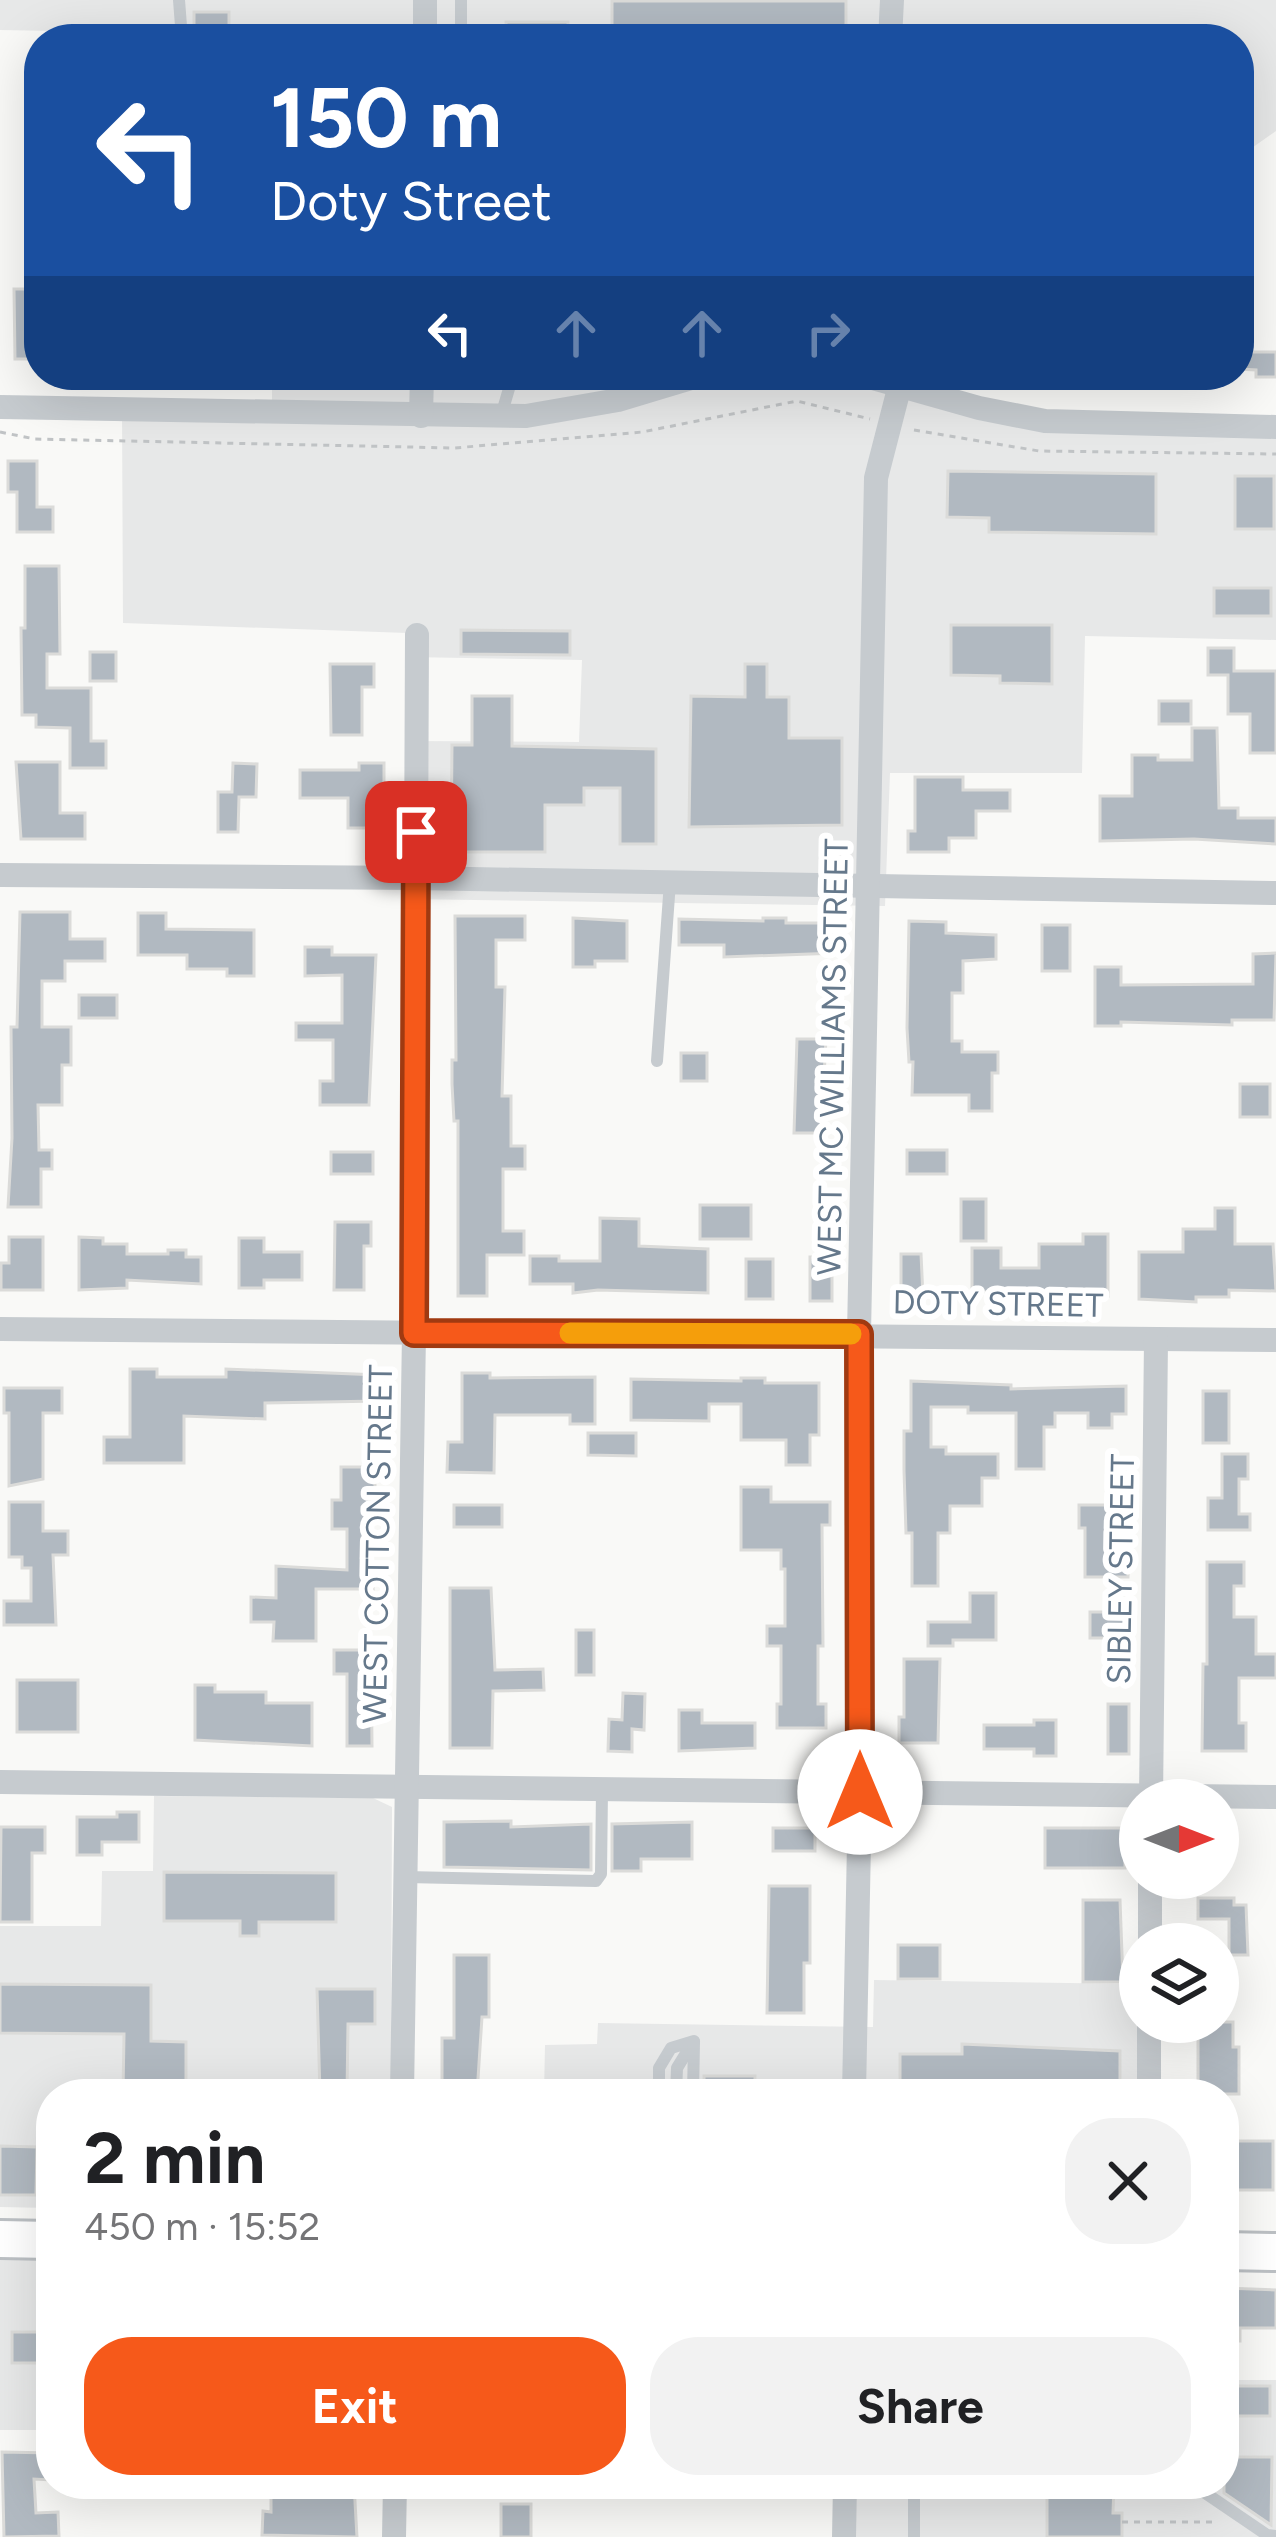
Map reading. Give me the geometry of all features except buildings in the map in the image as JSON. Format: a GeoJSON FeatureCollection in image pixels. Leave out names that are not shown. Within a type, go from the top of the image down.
{"type":"FeatureCollection","features":[{"type":"Feature","properties":{"kind":"main road"},"geometry":{"type":"LineString","coordinates":[[0,2240],[36,2240]]}},
{"type":"Feature","properties":{"kind":"main road"},"geometry":{"type":"LineString","coordinates":[[1239,2251],[1276,2252]]}},
{"type":"Feature","properties":{"kind":"street"},"geometry":{"type":"LineString","coordinates":[[421,416],[422,390]]}},
{"type":"Feature","properties":{"kind":"street"},"geometry":{"type":"LineString","coordinates":[[0,407],[526,416],[610,390]]}},
{"type":"Feature","properties":{"kind":"street","name":"WEST MC WILLIAMS STREET"},"geometry":{"type":"LineString","coordinates":[[854,2079],[860,1792],[859,1334],[876,478],[899,390]]}},
{"type":"Feature","properties":{"kind":"street"},"geometry":{"type":"LineString","coordinates":[[917,390],[1045,421],[1276,427]]}},
{"type":"Feature","properties":{"kind":"street","name":"WEST COTTON STREET"},"geometry":{"type":"LineString","coordinates":[[402,2079],[414,1333],[417,634]]}},
{"type":"Feature","properties":{"kind":"street"},"geometry":{"type":"LineString","coordinates":[[0,875],[1276,893]]}},
{"type":"Feature","properties":{"kind":"street","name":"DOTY STREET"},"geometry":{"type":"LineString","coordinates":[[0,1329],[1276,1340]]}},
{"type":"Feature","properties":{"kind":"street","name":"SIBLEY STREET"},"geometry":{"type":"LineString","coordinates":[[1151,1779],[1156,1339]]}},
{"type":"Feature","properties":{"kind":"street"},"geometry":{"type":"LineString","coordinates":[[0,1782],[1119,1797]]}},
{"type":"Feature","properties":{"kind":"street"},"geometry":{"type":"LineString","coordinates":[[1239,1797],[1276,1797]]}},
{"type":"Feature","properties":{"kind":"street"},"geometry":{"type":"LineString","coordinates":[[1149,2043],[1149,2079]]}},
{"type":"Feature","properties":{"kind":"street"},"geometry":{"type":"LineString","coordinates":[[394,2537],[395,2499]]}},
{"type":"Feature","properties":{"kind":"street"},"geometry":{"type":"LineString","coordinates":[[844,2537],[845,2499]]}},
{"type":"Feature","properties":{"kind":"lane"},"geometry":{"type":"LineString","coordinates":[[501,416],[509,390]]}},
{"type":"Feature","properties":{"kind":"lane"},"geometry":{"type":"LineString","coordinates":[[657,1061],[670,881]]}},
{"type":"Feature","properties":{"kind":"lane"},"geometry":{"type":"LineString","coordinates":[[406,1877],[596,1882],[601,1874],[602,1789]]}},
{"type":"Feature","properties":{"kind":"lane"},"geometry":{"type":"LineString","coordinates":[[659,2079],[659,2068],[671,2048],[694,2041]]}},
{"type":"Feature","properties":{"kind":"lane"},"geometry":{"type":"LineString","coordinates":[[677,2079],[677,2068],[694,2041]]}},
{"type":"Feature","properties":{"kind":"lane"},"geometry":{"type":"LineString","coordinates":[[693,2079],[694,2041]]}},
{"type":"Feature","properties":{"kind":"lane"},"geometry":{"type":"LineString","coordinates":[[914,2499],[914,2537]]}},
{"type":"Feature","properties":{"kind":"lane"},"geometry":{"type":"LineString","coordinates":[[1214,2499],[1267,2535],[1276,2536]]}},
{"type":"Feature","properties":{"kind":"path"},"geometry":{"type":"LineString","coordinates":[[0,432],[34,440],[454,448],[642,433],[748,410]]}},
{"type":"Feature","properties":{"kind":"path"},"geometry":{"type":"LineString","coordinates":[[1122,2522],[1248,2522]]}},
{"type":"Feature","properties":{"kind":"shaded area"},"geometry":{"type":"Polygon","coordinates":[[[0,0],[1276,0],[1276,131],[1254,146],[1254,24],[24,24],[24,30],[0,30],[0,0]]]}},
{"type":"Feature","properties":{"kind":"shaded area"},"geometry":{"type":"Polygon","coordinates":[[[272,390],[926,390],[979,408],[1276,427],[1276,640],[1085,636],[1082,773],[890,773],[885,906],[405,899],[408,741],[579,742],[582,660],[408,657],[407,633],[123,623],[122,410],[272,412],[272,390]]]}},
{"type":"Feature","properties":{"kind":"shaded area"},"geometry":{"type":"Polygon","coordinates":[[[154,1796],[373,1798],[392,1807],[391,2079],[36,2079],[36,2208],[0,2207],[0,1926],[101,1926],[102,1871],[153,1871],[154,1796]]]}},
{"type":"Feature","properties":{"kind":"shaded area"},"geometry":{"type":"Polygon","coordinates":[[[874,1980],[1119,1984],[1119,2043],[1137,2043],[1137,2079],[544,2079],[545,2045],[597,2044],[598,2023],[873,2027],[874,1980]]]}},
{"type":"Feature","properties":{"kind":"shaded area"},"geometry":{"type":"Polygon","coordinates":[[[0,2259],[36,2260],[36,2430],[0,2430],[0,2259]]]}},
{"type":"Feature","properties":{"kind":"shaded area"},"geometry":{"type":"Polygon","coordinates":[[[1239,2380],[1276,2380],[1276,2537],[844,2537],[845,2499],[1239,2499],[1239,2380]]]}},
{"type":"Feature","properties":{"kind":"slow traffic"},"geometry":{"type":"LineString","coordinates":[[570,1333],[851,1334]]}},
{"type":"Feature","properties":{"kind":"route"},"geometry":{"type":"LineString","coordinates":[[416,832],[414,1333],[859,1334],[860,1792]]}}]}
